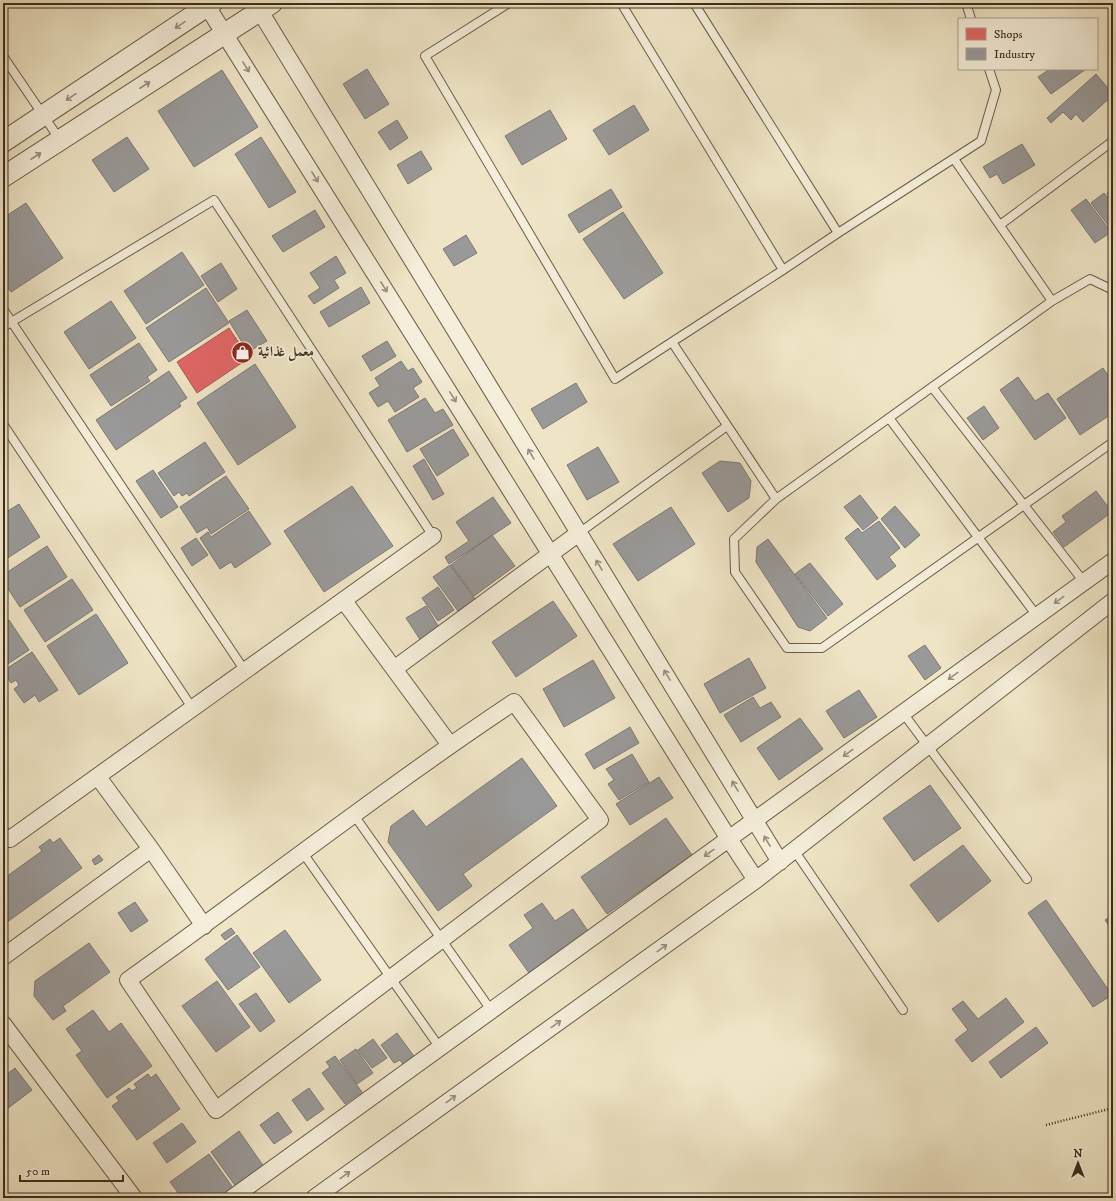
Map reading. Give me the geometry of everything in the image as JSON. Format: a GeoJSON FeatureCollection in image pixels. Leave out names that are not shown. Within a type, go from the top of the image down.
{"type":"FeatureCollection","features":[{"type":"Feature","properties":{"kind":"street"},"geometry":{"type":"LineString","coordinates":[[3,142],[208,4],[225,34],[756,880]]}},
{"type":"Feature","properties":{"kind":"street"},"geometry":{"type":"LineString","coordinates":[[3,177],[225,34],[262,6],[579,533],[780,862]]}},
{"type":"Feature","properties":{"kind":"street"},"geometry":{"type":"LineString","coordinates":[[394,669],[579,533]]}},
{"type":"Feature","properties":{"kind":"street"},"geometry":{"type":"LineString","coordinates":[[7,834],[98,777],[433,536]]}},
{"type":"Feature","properties":{"kind":"street"},"geometry":{"type":"LineString","coordinates":[[232,1198],[1113,561]]}},
{"type":"Feature","properties":{"kind":"street"},"geometry":{"type":"LineString","coordinates":[[344,601],[450,745]]}},
{"type":"Feature","properties":{"kind":"street"},"geometry":{"type":"LineString","coordinates":[[314,1198],[756,880],[1113,601]]}},
{"type":"Feature","properties":{"kind":"street"},"geometry":{"type":"LineString","coordinates":[[514,702],[600,820],[216,1110],[128,980],[204,926],[354,815],[450,745],[514,702]]}},
{"type":"Feature","properties":{"kind":"street"},"geometry":{"type":"LineString","coordinates":[[98,777],[151,849],[204,926]]}},
{"type":"Feature","properties":{"kind":"street"},"geometry":{"type":"LineString","coordinates":[[3,957],[151,849]]}},
{"type":"Feature","properties":{"kind":"street"},"geometry":{"type":"LineString","coordinates":[[3,1024],[134,1198]]}},
{"type":"Feature","properties":{"kind":"lane"},"geometry":{"type":"LineString","coordinates":[[509,3],[425,56],[615,379],[838,233],[981,142],[996,90],[989,70]]}},
{"type":"Feature","properties":{"kind":"lane"},"geometry":{"type":"LineString","coordinates":[[621,3],[783,270]]}},
{"type":"Feature","properties":{"kind":"lane"},"geometry":{"type":"LineString","coordinates":[[694,3],[838,233]]}},
{"type":"Feature","properties":{"kind":"lane"},"geometry":{"type":"LineString","coordinates":[[966,3],[971,18]]}},
{"type":"Feature","properties":{"kind":"lane"},"geometry":{"type":"LineString","coordinates":[[3,56],[60,140]]}},
{"type":"Feature","properties":{"kind":"lane"},"geometry":{"type":"LineString","coordinates":[[1000,225],[1113,141]]}},
{"type":"Feature","properties":{"kind":"lane"},"geometry":{"type":"LineString","coordinates":[[954,159],[1052,301]]}},
{"type":"Feature","properties":{"kind":"lane"},"geometry":{"type":"LineString","coordinates":[[3,327],[214,200],[433,536]]}},
{"type":"Feature","properties":{"kind":"lane"},"geometry":{"type":"LineString","coordinates":[[1113,290],[1090,279],[1052,301],[776,499],[734,539],[735,572],[786,648],[822,648],[1113,442]]}},
{"type":"Feature","properties":{"kind":"lane"},"geometry":{"type":"LineString","coordinates":[[3,309],[245,671]]}},
{"type":"Feature","properties":{"kind":"lane"},"geometry":{"type":"LineString","coordinates":[[672,342],[776,499]]}},
{"type":"Feature","properties":{"kind":"lane"},"geometry":{"type":"LineString","coordinates":[[932,387],[1084,582]]}},
{"type":"Feature","properties":{"kind":"lane"},"geometry":{"type":"LineString","coordinates":[[889,418],[1037,616]]}},
{"type":"Feature","properties":{"kind":"lane"},"geometry":{"type":"LineString","coordinates":[[3,424],[193,709]]}},
{"type":"Feature","properties":{"kind":"lane"},"geometry":{"type":"LineString","coordinates":[[579,533],[728,426]]}},
{"type":"Feature","properties":{"kind":"lane"},"geometry":{"type":"LineString","coordinates":[[903,712],[1027,879]]}},
{"type":"Feature","properties":{"kind":"lane"},"geometry":{"type":"LineString","coordinates":[[354,815],[492,1010]]}},
{"type":"Feature","properties":{"kind":"lane"},"geometry":{"type":"LineString","coordinates":[[794,850],[903,1010]]}},
{"type":"Feature","properties":{"kind":"lane"},"geometry":{"type":"LineString","coordinates":[[303,853],[440,1048]]}},
{"type":"Feature","properties":{"kind":"path"},"geometry":{"type":"LineString","coordinates":[[1046,1125],[1113,1108]]}},
{"type":"Feature","properties":{"kind":"building: Shops"},"geometry":{"type":"Polygon","coordinates":[[[229,328],[249,358],[197,393],[177,362],[229,328]]]}},
{"type":"Feature","properties":{"kind":"building: Industry"},"geometry":{"type":"Polygon","coordinates":[[[367,69],[389,104],[365,119],[343,84],[367,69]]]}},
{"type":"Feature","properties":{"kind":"building: Industry"},"geometry":{"type":"Polygon","coordinates":[[[222,70],[258,127],[194,167],[158,111],[222,70]]]}},
{"type":"Feature","properties":{"kind":"building: Industry"},"geometry":{"type":"Polygon","coordinates":[[[1048,70],[1085,70],[1051,94],[1038,77],[1048,70]]]}},
{"type":"Feature","properties":{"kind":"building: Industry"},"geometry":{"type":"Polygon","coordinates":[[[1096,74],[1113,95],[1083,122],[1076,114],[1071,120],[1063,112],[1051,123],[1047,118],[1096,74]]]}},
{"type":"Feature","properties":{"kind":"building: Industry"},"geometry":{"type":"Polygon","coordinates":[[[634,105],[649,130],[609,155],[593,130],[634,105]]]}},
{"type":"Feature","properties":{"kind":"building: Industry"},"geometry":{"type":"Polygon","coordinates":[[[550,110],[567,139],[522,165],[505,136],[550,110]]]}},
{"type":"Feature","properties":{"kind":"building: Industry"},"geometry":{"type":"Polygon","coordinates":[[[397,120],[408,138],[390,150],[378,132],[397,120]]]}},
{"type":"Feature","properties":{"kind":"building: Industry"},"geometry":{"type":"Polygon","coordinates":[[[127,137],[149,169],[114,192],[92,160],[127,137]]]}},
{"type":"Feature","properties":{"kind":"building: Industry"},"geometry":{"type":"Polygon","coordinates":[[[261,137],[296,192],[269,208],[235,154],[261,137]]]}},
{"type":"Feature","properties":{"kind":"building: Industry"},"geometry":{"type":"Polygon","coordinates":[[[1022,144],[1035,165],[1003,184],[997,174],[990,178],[983,167],[1022,144]]]}},
{"type":"Feature","properties":{"kind":"building: Industry"},"geometry":{"type":"Polygon","coordinates":[[[421,151],[432,169],[408,184],[397,165],[421,151]]]}},
{"type":"Feature","properties":{"kind":"building: Industry"},"geometry":{"type":"Polygon","coordinates":[[[1113,188],[1113,201],[1107,193],[1113,188]]]}},
{"type":"Feature","properties":{"kind":"building: Industry"},"geometry":{"type":"Polygon","coordinates":[[[611,189],[622,207],[579,233],[568,215],[611,189]]]}},
{"type":"Feature","properties":{"kind":"building: Industry"},"geometry":{"type":"Polygon","coordinates":[[[1104,193],[1113,204],[1113,227],[1111,229],[1091,203],[1104,193]]]}},
{"type":"Feature","properties":{"kind":"building: Industry"},"geometry":{"type":"Polygon","coordinates":[[[1086,199],[1111,232],[1095,243],[1071,210],[1086,199]]]}},
{"type":"Feature","properties":{"kind":"building: Industry"},"geometry":{"type":"Polygon","coordinates":[[[26,203],[63,258],[11,292],[3,280],[3,218],[26,203]]]}},
{"type":"Feature","properties":{"kind":"building: Industry"},"geometry":{"type":"Polygon","coordinates":[[[315,210],[325,227],[283,252],[272,236],[315,210]]]}},
{"type":"Feature","properties":{"kind":"building: Industry"},"geometry":{"type":"Polygon","coordinates":[[[623,212],[663,273],[624,299],[583,239],[623,212]]]}},
{"type":"Feature","properties":{"kind":"building: Industry"},"geometry":{"type":"Polygon","coordinates":[[[466,235],[477,253],[454,266],[443,249],[466,235]]]}},
{"type":"Feature","properties":{"kind":"building: Industry"},"geometry":{"type":"Polygon","coordinates":[[[182,252],[204,285],[146,324],[124,291],[182,252]]]}},
{"type":"Feature","properties":{"kind":"building: Industry"},"geometry":{"type":"Polygon","coordinates":[[[336,256],[346,273],[334,280],[339,288],[314,304],[308,296],[320,288],[310,273],[336,256]]]}},
{"type":"Feature","properties":{"kind":"building: Industry"},"geometry":{"type":"Polygon","coordinates":[[[221,263],[237,289],[218,302],[201,276],[221,263]]]}},
{"type":"Feature","properties":{"kind":"building: Industry"},"geometry":{"type":"Polygon","coordinates":[[[361,287],[370,303],[329,327],[320,312],[361,287]]]}},
{"type":"Feature","properties":{"kind":"building: Industry"},"geometry":{"type":"Polygon","coordinates":[[[206,288],[229,323],[169,362],[146,328],[206,288]]]}},
{"type":"Feature","properties":{"kind":"building: Industry"},"geometry":{"type":"Polygon","coordinates":[[[111,301],[136,338],[89,369],[64,332],[111,301]]]}},
{"type":"Feature","properties":{"kind":"building: Industry"},"geometry":{"type":"Polygon","coordinates":[[[247,310],[267,341],[248,352],[229,321],[247,310]]]}},
{"type":"Feature","properties":{"kind":"building: Industry"},"geometry":{"type":"Polygon","coordinates":[[[387,341],[396,356],[371,371],[362,356],[387,341]]]}},
{"type":"Feature","properties":{"kind":"building: Industry"},"geometry":{"type":"Polygon","coordinates":[[[139,343],[157,370],[147,377],[150,381],[111,406],[90,375],[139,343]]]}},
{"type":"Feature","properties":{"kind":"building: Industry"},"geometry":{"type":"Polygon","coordinates":[[[401,361],[408,371],[413,368],[422,382],[413,388],[419,397],[395,412],[388,401],[378,407],[369,393],[380,386],[375,378],[401,361]]]}},
{"type":"Feature","properties":{"kind":"building: Industry"},"geometry":{"type":"Polygon","coordinates":[[[255,364],[296,427],[238,465],[197,403],[255,364]]]}},
{"type":"Feature","properties":{"kind":"building: Industry"},"geometry":{"type":"Polygon","coordinates":[[[1103,368],[1113,383],[1113,413],[1080,435],[1057,399],[1103,368]]]}},
{"type":"Feature","properties":{"kind":"building: Industry"},"geometry":{"type":"Polygon","coordinates":[[[169,371],[187,398],[179,403],[181,406],[116,450],[96,420],[169,371]]]}},
{"type":"Feature","properties":{"kind":"building: Industry"},"geometry":{"type":"Polygon","coordinates":[[[1018,377],[1035,401],[1048,393],[1066,418],[1035,440],[1000,390],[1018,377]]]}},
{"type":"Feature","properties":{"kind":"building: Industry"},"geometry":{"type":"Polygon","coordinates":[[[576,383],[587,402],[543,429],[531,409],[576,383]]]}},
{"type":"Feature","properties":{"kind":"building: Industry"},"geometry":{"type":"Polygon","coordinates":[[[425,398],[435,413],[443,409],[453,425],[407,452],[388,420],[425,398]]]}},
{"type":"Feature","properties":{"kind":"building: Industry"},"geometry":{"type":"Polygon","coordinates":[[[984,406],[999,428],[983,440],[967,418],[984,406]]]}},
{"type":"Feature","properties":{"kind":"building: Industry"},"geometry":{"type":"Polygon","coordinates":[[[453,429],[469,455],[437,476],[420,449],[453,429]]]}},
{"type":"Feature","properties":{"kind":"building: Industry"},"geometry":{"type":"Polygon","coordinates":[[[205,442],[225,472],[189,496],[187,493],[182,496],[179,492],[174,496],[158,473],[205,442]]]}},
{"type":"Feature","properties":{"kind":"building: Industry"},"geometry":{"type":"Polygon","coordinates":[[[598,447],[619,482],[587,500],[567,465],[598,447]]]}},
{"type":"Feature","properties":{"kind":"building: Industry"},"geometry":{"type":"Polygon","coordinates":[[[424,459],[444,494],[433,500],[413,466],[424,459]]]}},
{"type":"Feature","properties":{"kind":"building: Industry"},"geometry":{"type":"Polygon","coordinates":[[[720,461],[740,463],[751,481],[749,498],[728,512],[702,473],[720,461]]]}},
{"type":"Feature","properties":{"kind":"building: Industry"},"geometry":{"type":"Polygon","coordinates":[[[153,470],[178,507],[161,518],[136,481],[153,470]]]}},
{"type":"Feature","properties":{"kind":"building: Industry"},"geometry":{"type":"Polygon","coordinates":[[[226,476],[249,509],[211,534],[207,527],[197,533],[180,507],[226,476]]]}},
{"type":"Feature","properties":{"kind":"building: Industry"},"geometry":{"type":"Polygon","coordinates":[[[352,486],[393,546],[324,592],[284,531],[352,486]]]}},
{"type":"Feature","properties":{"kind":"building: Industry"},"geometry":{"type":"Polygon","coordinates":[[[1096,491],[1112,512],[1064,547],[1053,532],[1066,522],[1062,516],[1096,491]]]}},
{"type":"Feature","properties":{"kind":"building: Industry"},"geometry":{"type":"Polygon","coordinates":[[[860,495],[878,518],[863,530],[844,507],[860,495]]]}},
{"type":"Feature","properties":{"kind":"building: Industry"},"geometry":{"type":"Polygon","coordinates":[[[493,497],[511,523],[449,564],[445,557],[469,541],[456,522],[493,497]]]}},
{"type":"Feature","properties":{"kind":"building: Industry"},"geometry":{"type":"Polygon","coordinates":[[[19,504],[40,537],[3,561],[3,514],[19,504]]]}},
{"type":"Feature","properties":{"kind":"building: Industry"},"geometry":{"type":"Polygon","coordinates":[[[895,506],[920,535],[905,548],[881,519],[895,506]]]}},
{"type":"Feature","properties":{"kind":"building: Industry"},"geometry":{"type":"Polygon","coordinates":[[[671,507],[695,544],[638,581],[613,544],[671,507]]]}},
{"type":"Feature","properties":{"kind":"building: Industry"},"geometry":{"type":"Polygon","coordinates":[[[249,511],[271,544],[235,568],[231,562],[220,569],[200,538],[208,532],[211,537],[249,511]]]}},
{"type":"Feature","properties":{"kind":"building: Industry"},"geometry":{"type":"Polygon","coordinates":[[[879,521],[900,548],[889,557],[896,566],[877,580],[845,538],[858,528],[862,533],[879,521]]]}},
{"type":"Feature","properties":{"kind":"building: Industry"},"geometry":{"type":"Polygon","coordinates":[[[492,535],[515,566],[474,596],[451,565],[492,535]]]}},
{"type":"Feature","properties":{"kind":"building: Industry"},"geometry":{"type":"Polygon","coordinates":[[[196,538],[208,555],[192,566],[181,548],[196,538]]]}},
{"type":"Feature","properties":{"kind":"building: Industry"},"geometry":{"type":"Polygon","coordinates":[[[768,539],[827,618],[810,631],[798,627],[756,562],[757,547],[768,539]]]}},
{"type":"Feature","properties":{"kind":"building: Industry"},"geometry":{"type":"Polygon","coordinates":[[[47,546],[67,577],[20,607],[3,581],[3,575],[47,546]]]}},
{"type":"Feature","properties":{"kind":"building: Industry"},"geometry":{"type":"Polygon","coordinates":[[[810,563],[843,604],[828,616],[795,574],[810,563]]]}},
{"type":"Feature","properties":{"kind":"building: Industry"},"geometry":{"type":"Polygon","coordinates":[[[450,565],[475,599],[458,611],[433,577],[450,565]]]}},
{"type":"Feature","properties":{"kind":"building: Industry"},"geometry":{"type":"Polygon","coordinates":[[[72,579],[93,610],[45,642],[24,610],[72,579]]]}},
{"type":"Feature","properties":{"kind":"building: Industry"},"geometry":{"type":"Polygon","coordinates":[[[438,587],[454,610],[438,621],[422,598],[438,587]]]}},
{"type":"Feature","properties":{"kind":"building: Industry"},"geometry":{"type":"Polygon","coordinates":[[[553,601],[577,636],[516,677],[492,642],[553,601]]]}},
{"type":"Feature","properties":{"kind":"building: Industry"},"geometry":{"type":"Polygon","coordinates":[[[426,606],[440,629],[421,641],[406,618],[426,606]]]}},
{"type":"Feature","properties":{"kind":"building: Industry"},"geometry":{"type":"Polygon","coordinates":[[[96,614],[128,663],[79,695],[47,646],[96,614]]]}},
{"type":"Feature","properties":{"kind":"building: Industry"},"geometry":{"type":"Polygon","coordinates":[[[9,620],[29,650],[3,667],[3,623],[9,620]]]}},
{"type":"Feature","properties":{"kind":"building: Industry"},"geometry":{"type":"Polygon","coordinates":[[[925,645],[941,668],[925,680],[908,656],[925,645]]]}},
{"type":"Feature","properties":{"kind":"building: Industry"},"geometry":{"type":"Polygon","coordinates":[[[32,652],[58,690],[39,702],[35,695],[24,703],[14,689],[19,685],[16,680],[11,683],[3,671],[32,652]]]}},
{"type":"Feature","properties":{"kind":"building: Industry"},"geometry":{"type":"Polygon","coordinates":[[[749,658],[766,688],[720,713],[704,684],[749,658]]]}},
{"type":"Feature","properties":{"kind":"building: Industry"},"geometry":{"type":"Polygon","coordinates":[[[593,660],[615,698],[564,727],[543,689],[593,660]]]}},
{"type":"Feature","properties":{"kind":"building: Industry"},"geometry":{"type":"Polygon","coordinates":[[[859,690],[877,717],[844,738],[826,711],[859,690]]]}},
{"type":"Feature","properties":{"kind":"building: Industry"},"geometry":{"type":"Polygon","coordinates":[[[753,697],[760,708],[771,702],[781,717],[741,742],[724,715],[753,697]]]}},
{"type":"Feature","properties":{"kind":"building: Industry"},"geometry":{"type":"Polygon","coordinates":[[[800,718],[823,749],[779,780],[757,748],[800,718]]]}},
{"type":"Feature","properties":{"kind":"building: Industry"},"geometry":{"type":"Polygon","coordinates":[[[630,727],[639,743],[594,769],[585,754],[630,727]]]}},
{"type":"Feature","properties":{"kind":"building: Industry"},"geometry":{"type":"Polygon","coordinates":[[[632,754],[649,782],[619,800],[608,784],[614,780],[606,769],[632,754]]]}},
{"type":"Feature","properties":{"kind":"building: Industry"},"geometry":{"type":"Polygon","coordinates":[[[522,758],[557,806],[463,874],[472,886],[438,911],[388,842],[391,826],[413,810],[426,827],[522,758]]]}},
{"type":"Feature","properties":{"kind":"building: Industry"},"geometry":{"type":"Polygon","coordinates":[[[659,777],[673,798],[630,825],[616,804],[659,777]]]}},
{"type":"Feature","properties":{"kind":"building: Industry"},"geometry":{"type":"Polygon","coordinates":[[[930,785],[961,828],[914,861],[883,818],[930,785]]]}},
{"type":"Feature","properties":{"kind":"building: Industry"},"geometry":{"type":"Polygon","coordinates":[[[666,818],[692,855],[607,914],[581,877],[666,818]]]}},
{"type":"Feature","properties":{"kind":"building: Industry"},"geometry":{"type":"Polygon","coordinates":[[[60,838],[82,868],[3,925],[3,879],[42,851],[39,847],[50,839],[53,843],[60,838]]]}},
{"type":"Feature","properties":{"kind":"building: Industry"},"geometry":{"type":"Polygon","coordinates":[[[963,845],[991,881],[938,922],[910,885],[963,845]]]}},
{"type":"Feature","properties":{"kind":"building: Industry"},"geometry":{"type":"Polygon","coordinates":[[[99,855],[103,860],[95,865],[92,860],[99,855]]]}},
{"type":"Feature","properties":{"kind":"building: Industry"},"geometry":{"type":"Polygon","coordinates":[[[1046,900],[1112,995],[1093,1007],[1028,913],[1046,900]]]}},
{"type":"Feature","properties":{"kind":"building: Industry"},"geometry":{"type":"Polygon","coordinates":[[[135,902],[148,921],[131,932],[118,913],[135,902]]]}},
{"type":"Feature","properties":{"kind":"building: Industry"},"geometry":{"type":"Polygon","coordinates":[[[542,903],[555,921],[573,909],[588,931],[529,973],[509,945],[533,928],[524,915],[542,903]]]}},
{"type":"Feature","properties":{"kind":"building: Industry"},"geometry":{"type":"Polygon","coordinates":[[[1113,915],[1113,932],[1105,920],[1113,915]]]}},
{"type":"Feature","properties":{"kind":"building: Industry"},"geometry":{"type":"Polygon","coordinates":[[[231,928],[235,933],[225,940],[221,935],[231,928]]]}},
{"type":"Feature","properties":{"kind":"building: Industry"},"geometry":{"type":"Polygon","coordinates":[[[285,930],[321,980],[289,1003],[253,953],[285,930]]]}},
{"type":"Feature","properties":{"kind":"building: Industry"},"geometry":{"type":"Polygon","coordinates":[[[237,935],[260,967],[228,990],[205,959],[237,935]]]}},
{"type":"Feature","properties":{"kind":"building: Industry"},"geometry":{"type":"Polygon","coordinates":[[[89,943],[110,972],[63,1006],[66,1011],[53,1020],[34,996],[35,981],[89,943]]]}},
{"type":"Feature","properties":{"kind":"building: Industry"},"geometry":{"type":"Polygon","coordinates":[[[217,981],[250,1027],[216,1052],[182,1006],[217,981]]]}},
{"type":"Feature","properties":{"kind":"building: Industry"},"geometry":{"type":"Polygon","coordinates":[[[256,993],[275,1021],[260,1032],[239,1004],[256,993]]]}},
{"type":"Feature","properties":{"kind":"building: Industry"},"geometry":{"type":"Polygon","coordinates":[[[1006,998],[1024,1022],[972,1062],[955,1040],[968,1030],[952,1009],[963,1001],[978,1019],[1006,998]]]}},
{"type":"Feature","properties":{"kind":"building: Industry"},"geometry":{"type":"Polygon","coordinates":[[[93,1010],[109,1032],[121,1023],[152,1066],[107,1098],[76,1055],[82,1051],[66,1029],[93,1010]]]}},
{"type":"Feature","properties":{"kind":"building: Industry"},"geometry":{"type":"Polygon","coordinates":[[[1036,1027],[1048,1043],[1001,1078],[989,1062],[1036,1027]]]}},
{"type":"Feature","properties":{"kind":"building: Industry"},"geometry":{"type":"Polygon","coordinates":[[[397,1033],[416,1059],[405,1067],[400,1060],[394,1063],[381,1045],[397,1033]]]}},
{"type":"Feature","properties":{"kind":"building: Industry"},"geometry":{"type":"Polygon","coordinates":[[[373,1039],[387,1058],[372,1068],[358,1050],[373,1039]]]}},
{"type":"Feature","properties":{"kind":"building: Industry"},"geometry":{"type":"Polygon","coordinates":[[[356,1049],[373,1073],[357,1084],[340,1060],[356,1049]]]}},
{"type":"Feature","properties":{"kind":"building: Industry"},"geometry":{"type":"Polygon","coordinates":[[[335,1056],[362,1092],[345,1104],[322,1073],[330,1067],[326,1062],[335,1056]]]}},
{"type":"Feature","properties":{"kind":"building: Industry"},"geometry":{"type":"Polygon","coordinates":[[[15,1068],[32,1090],[3,1112],[3,1077],[15,1068]]]}},
{"type":"Feature","properties":{"kind":"building: Industry"},"geometry":{"type":"Polygon","coordinates":[[[148,1074],[151,1078],[156,1074],[180,1109],[137,1140],[112,1106],[119,1101],[116,1097],[129,1088],[132,1091],[137,1088],[134,1084],[148,1074]]]}},
{"type":"Feature","properties":{"kind":"building: Industry"},"geometry":{"type":"Polygon","coordinates":[[[309,1088],[324,1109],[307,1121],[292,1100],[309,1088]]]}},
{"type":"Feature","properties":{"kind":"building: Industry"},"geometry":{"type":"Polygon","coordinates":[[[278,1112],[292,1132],[274,1144],[260,1125],[278,1112]]]}},
{"type":"Feature","properties":{"kind":"building: Industry"},"geometry":{"type":"Polygon","coordinates":[[[182,1123],[196,1142],[167,1163],[153,1143],[182,1123]]]}},
{"type":"Feature","properties":{"kind":"building: Industry"},"geometry":{"type":"Polygon","coordinates":[[[239,1131],[267,1171],[239,1191],[211,1152],[239,1131]]]}},
{"type":"Feature","properties":{"kind":"building: Industry"},"geometry":{"type":"Polygon","coordinates":[[[209,1154],[236,1192],[227,1198],[182,1198],[170,1182],[209,1154]]]}},
{"type":"Feature","properties":{"kind":"place","name":"معمل غذائية"},"geometry":{"type":"Point","coordinates":[242,352]}}]}
